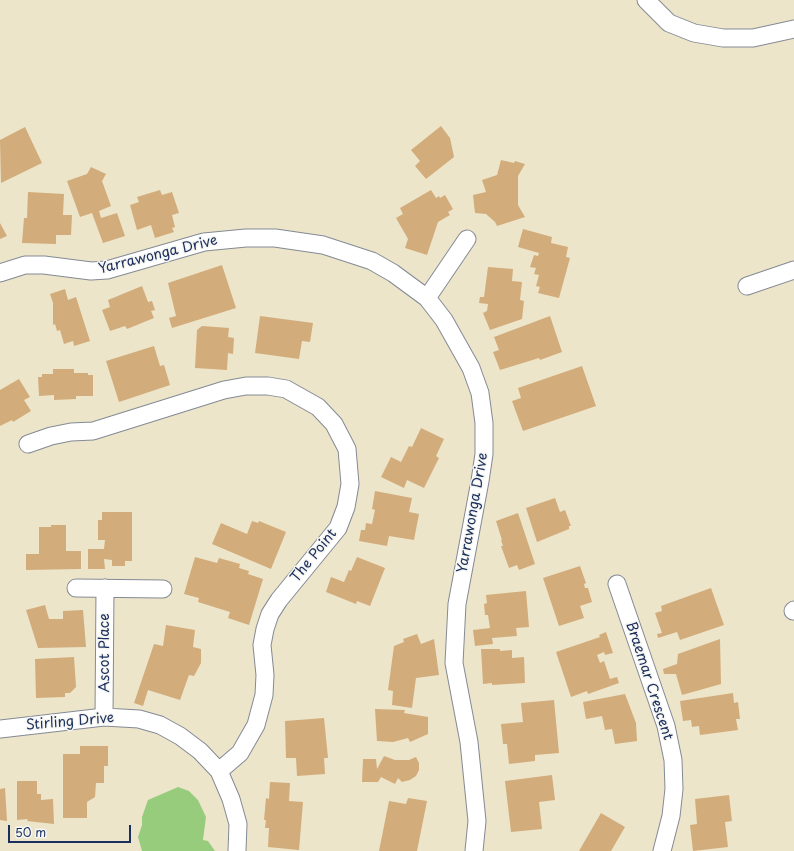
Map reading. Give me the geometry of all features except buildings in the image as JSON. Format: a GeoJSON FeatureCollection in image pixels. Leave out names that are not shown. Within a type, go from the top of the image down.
{"type":"FeatureCollection","features":[{"type":"Feature","properties":{"kind":"street"},"geometry":{"type":"LineString","coordinates":[[646,0],[669,23],[694,33],[723,38],[754,38],[794,29]]}},
{"type":"Feature","properties":{"kind":"street","name":"Yarrawonga Drive"},"geometry":{"type":"LineString","coordinates":[[0,273],[25,265],[44,265],[91,271],[107,270],[204,242],[246,238],[275,238],[323,245],[372,261],[393,273],[427,298],[444,320],[471,368],[480,393],[484,424],[484,454],[480,481],[457,604],[454,663],[470,750],[477,821],[474,851]]}},
{"type":"Feature","properties":{"kind":"street"},"geometry":{"type":"LineString","coordinates":[[427,298],[467,239]]}},
{"type":"Feature","properties":{"kind":"street"},"geometry":{"type":"LineString","coordinates":[[746,286],[794,270]]}},
{"type":"Feature","properties":{"kind":"street","name":"The Point"},"geometry":{"type":"LineString","coordinates":[[28,444],[64,433],[93,431],[224,390],[246,386],[268,386],[286,389],[318,407],[334,424],[347,450],[350,484],[346,507],[338,528],[279,600],[270,614],[262,644],[265,682],[256,725],[240,752],[219,772]]}},
{"type":"Feature","properties":{"kind":"street","name":"Braemar Crescent"},"geometry":{"type":"LineString","coordinates":[[617,584],[666,726],[673,760],[674,789],[671,816],[662,851]]}},
{"type":"Feature","properties":{"kind":"street"},"geometry":{"type":"LineString","coordinates":[[76,588],[163,589]]}},
{"type":"Feature","properties":{"kind":"street","name":"Ascot Place"},"geometry":{"type":"LineString","coordinates":[[104,717],[105,588]]}},
{"type":"Feature","properties":{"kind":"street","name":"Stirling Drive"},"geometry":{"type":"LineString","coordinates":[[0,729],[104,717],[139,720],[160,725],[180,736],[195,747],[219,772]]}},
{"type":"Feature","properties":{"kind":"street"},"geometry":{"type":"LineString","coordinates":[[219,772],[231,799],[238,824],[236,851]]}},
{"type":"Feature","properties":{"kind":"green space"},"geometry":{"type":"Polygon","coordinates":[[[178,787],[189,791],[198,800],[206,817],[203,840],[208,841],[215,851],[142,851],[138,837],[142,825],[142,817],[148,800],[178,787]]]}}]}
